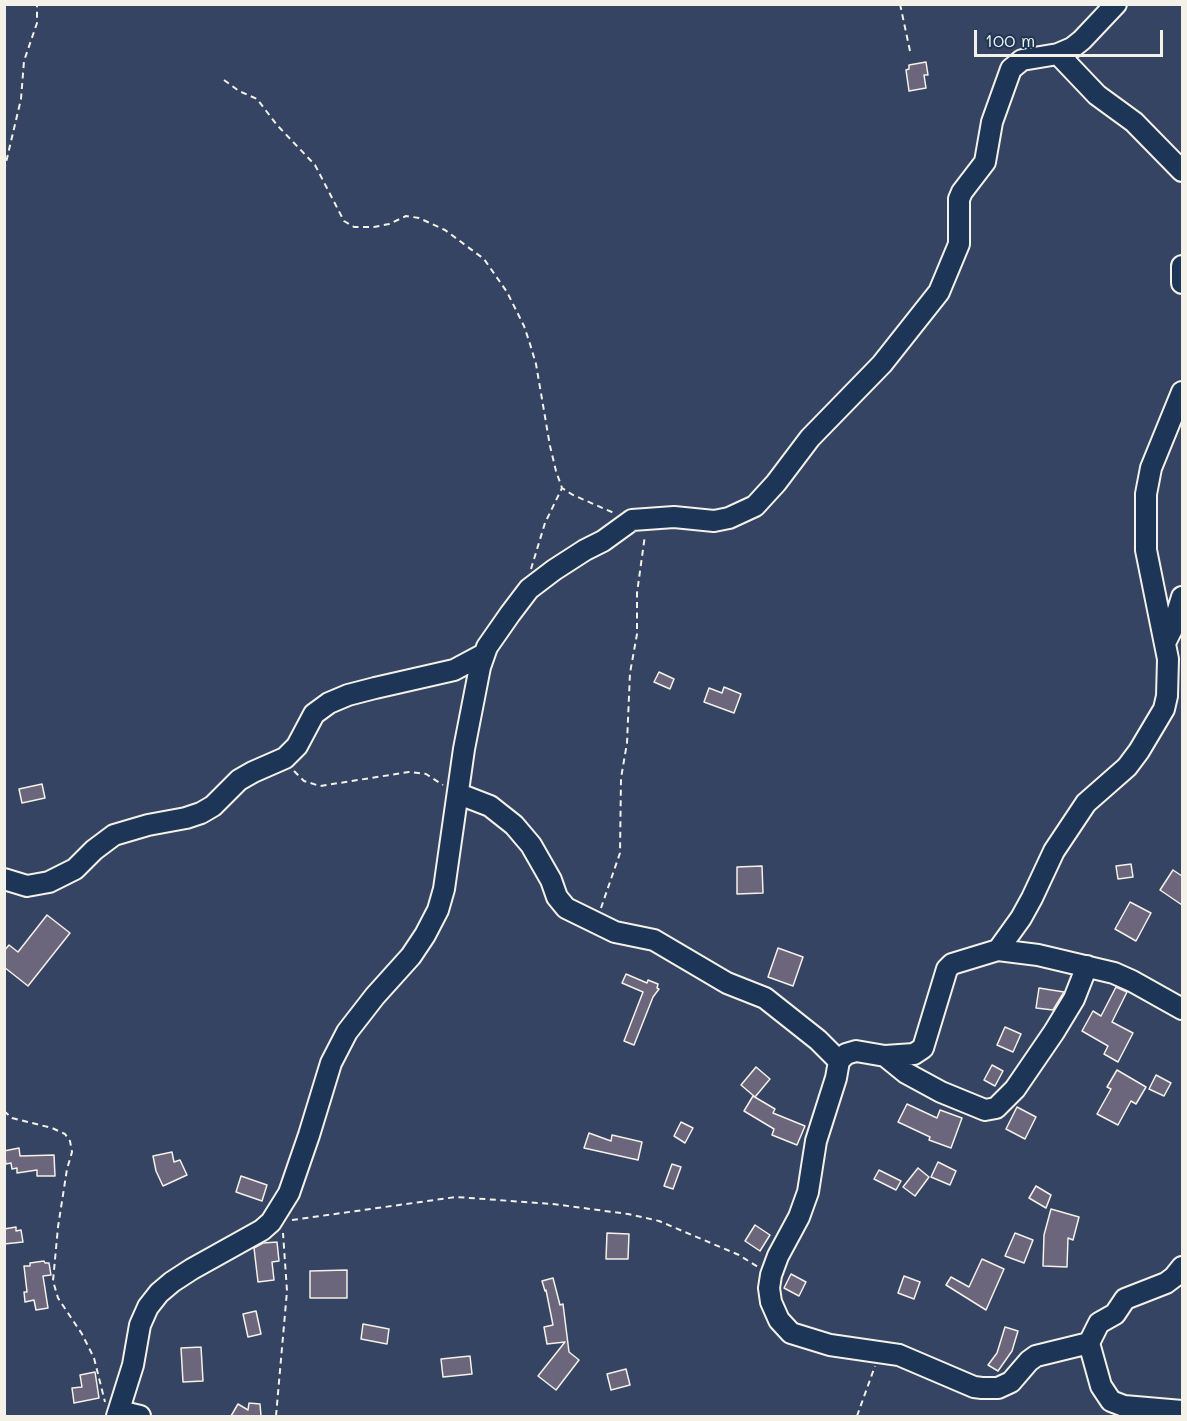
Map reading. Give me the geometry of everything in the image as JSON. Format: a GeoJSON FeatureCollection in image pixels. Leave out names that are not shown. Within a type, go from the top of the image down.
{"type":"FeatureCollection","features":[{"type":"Feature","properties":{"kind":"street"},"geometry":{"type":"LineString","coordinates":[[140,1416],[114,1412],[133,1365],[140,1325],[148,1306],[159,1293],[192,1269],[262,1230],[271,1222],[289,1193],[331,1063],[347,1032],[411,956],[438,910],[444,889],[464,749],[484,654],[529,589],[554,570],[603,541],[632,520],[661,517],[714,521],[729,518],[755,506],[776,483],[810,438],[882,364],[939,292],[959,244],[959,199],[985,162],[992,123],[1011,69],[1023,60],[1058,54],[1082,40],[1116,4]]}},
{"type":"Feature","properties":{"kind":"street"},"geometry":{"type":"LineString","coordinates":[[1058,54],[1097,95],[1134,122],[1182,171]]}},
{"type":"Feature","properties":{"kind":"street"},"geometry":{"type":"LineString","coordinates":[[1182,266],[1182,283]]}},
{"type":"Feature","properties":{"kind":"street"},"geometry":{"type":"LineString","coordinates":[[998,950],[1021,918],[1054,850],[1086,803],[1127,767],[1164,709],[1167,696],[1168,659],[1146,550],[1146,494],[1151,468],[1182,392]]}},
{"type":"Feature","properties":{"kind":"street"},"geometry":{"type":"LineString","coordinates":[[1166,641],[1182,597]]}},
{"type":"Feature","properties":{"kind":"street"},"geometry":{"type":"LineString","coordinates":[[4,879],[27,886],[49,882],[82,864],[94,850],[114,835],[201,813],[213,806],[239,780],[285,759],[297,746],[314,714],[328,703],[375,688],[454,670],[484,654]]}},
{"type":"Feature","properties":{"kind":"street"},"geometry":{"type":"LineString","coordinates":[[459,793],[490,806],[514,825],[531,845],[551,880],[557,897],[566,908],[615,932],[654,940],[727,983],[765,998],[818,1040],[839,1061]]}},
{"type":"Feature","properties":{"kind":"street"},"geometry":{"type":"LineString","coordinates":[[1089,1343],[1036,1356],[1011,1382],[992,1388],[974,1387],[899,1355],[830,1345],[791,1333],[780,1320],[771,1302],[769,1288],[771,1275],[778,1256],[799,1217],[808,1192],[816,1140],[836,1078],[839,1061],[846,1054],[856,1051],[885,1056],[914,1054],[923,1048],[946,969],[952,964],[998,950],[1038,955],[1114,973],[1182,1009]]}},
{"type":"Feature","properties":{"kind":"street"},"geometry":{"type":"LineString","coordinates":[[885,1056],[906,1073],[941,1092],[985,1110],[996,1108],[1015,1089],[1054,1032],[1074,999],[1087,966]]}},
{"type":"Feature","properties":{"kind":"street"},"geometry":{"type":"LineString","coordinates":[[1182,1267],[1166,1283],[1125,1299],[1115,1314],[1099,1323],[1089,1343],[1101,1386],[1111,1401],[1124,1406],[1182,1411]]}},
{"type":"Feature","properties":{"kind":"path"},"geometry":{"type":"LineString","coordinates":[[4,171],[21,99],[24,61],[37,23],[38,4]]}},
{"type":"Feature","properties":{"kind":"path"},"geometry":{"type":"LineString","coordinates":[[900,4],[910,51]]}},
{"type":"Feature","properties":{"kind":"path"},"geometry":{"type":"LineString","coordinates":[[224,80],[239,91],[257,99],[277,125],[315,165],[344,221],[354,227],[374,227],[389,224],[406,216],[419,218],[445,230],[484,259],[507,292],[527,335],[536,364],[550,446],[562,488],[632,520],[645,530],[637,593],[637,634],[630,673],[627,743],[621,778],[620,853],[603,896],[597,925]]}},
{"type":"Feature","properties":{"kind":"path"},"geometry":{"type":"LineString","coordinates":[[529,589],[536,545],[562,488]]}},
{"type":"Feature","properties":{"kind":"path"},"geometry":{"type":"LineString","coordinates":[[285,759],[304,781],[320,786],[392,773],[417,772],[431,776],[459,793]]}},
{"type":"Feature","properties":{"kind":"path"},"geometry":{"type":"LineString","coordinates":[[4,1111],[12,1118],[52,1128],[65,1134],[69,1141],[72,1152],[58,1227],[53,1281],[58,1298],[82,1334],[94,1358],[114,1412]]}},
{"type":"Feature","properties":{"kind":"path"},"geometry":{"type":"LineString","coordinates":[[288,1221],[456,1197],[553,1204],[628,1214],[659,1221],[739,1255],[771,1275]]}},
{"type":"Feature","properties":{"kind":"path"},"geometry":{"type":"LineString","coordinates":[[276,1416],[288,1291],[283,1227]]}},
{"type":"Feature","properties":{"kind":"path"},"geometry":{"type":"LineString","coordinates":[[857,1416],[880,1352]]}},
{"type":"Feature","properties":{"kind":"building"},"geometry":{"type":"Polygon","coordinates":[[[926,62],[928,75],[924,75],[926,88],[909,91],[906,70],[909,69],[909,65],[926,62]]]}},
{"type":"Feature","properties":{"kind":"building"},"geometry":{"type":"Polygon","coordinates":[[[659,672],[674,679],[670,689],[654,682],[659,672]]]}},
{"type":"Feature","properties":{"kind":"building"},"geometry":{"type":"Polygon","coordinates":[[[724,687],[741,694],[734,713],[704,702],[709,688],[722,693],[724,687]]]}},
{"type":"Feature","properties":{"kind":"building"},"geometry":{"type":"Polygon","coordinates":[[[42,784],[45,798],[22,803],[19,789],[42,784]]]}},
{"type":"Feature","properties":{"kind":"building"},"geometry":{"type":"Polygon","coordinates":[[[1131,864],[1133,877],[1118,879],[1116,866],[1131,864]]]}},
{"type":"Feature","properties":{"kind":"building"},"geometry":{"type":"Polygon","coordinates":[[[762,866],[763,893],[737,894],[737,867],[762,866]]]}},
{"type":"Feature","properties":{"kind":"building"},"geometry":{"type":"Polygon","coordinates":[[[1173,870],[1182,876],[1182,905],[1160,890],[1173,870]]]}},
{"type":"Feature","properties":{"kind":"building"},"geometry":{"type":"Polygon","coordinates":[[[1130,902],[1151,913],[1136,941],[1115,929],[1130,902]]]}},
{"type":"Feature","properties":{"kind":"building"},"geometry":{"type":"Polygon","coordinates":[[[47,915],[70,933],[28,986],[4,967],[4,951],[9,945],[18,952],[47,915]]]}},
{"type":"Feature","properties":{"kind":"building"},"geometry":{"type":"Polygon","coordinates":[[[778,948],[803,957],[793,986],[768,977],[778,948]]]}},
{"type":"Feature","properties":{"kind":"building"},"geometry":{"type":"Polygon","coordinates":[[[626,974],[647,983],[648,980],[658,984],[659,989],[653,997],[634,1045],[624,1041],[643,992],[622,983],[626,974]]]}},
{"type":"Feature","properties":{"kind":"building"},"geometry":{"type":"Polygon","coordinates":[[[1116,987],[1127,992],[1112,1022],[1133,1033],[1118,1062],[1104,1054],[1108,1046],[1082,1031],[1093,1011],[1101,1016],[1116,987]]]}},
{"type":"Feature","properties":{"kind":"building"},"geometry":{"type":"Polygon","coordinates":[[[1039,988],[1064,992],[1053,1010],[1036,1008],[1039,988]]]}},
{"type":"Feature","properties":{"kind":"building"},"geometry":{"type":"Polygon","coordinates":[[[1005,1027],[1021,1034],[1013,1052],[997,1045],[1005,1027]]]}},
{"type":"Feature","properties":{"kind":"building"},"geometry":{"type":"Polygon","coordinates":[[[992,1065],[1003,1071],[995,1086],[984,1080],[992,1065]]]}},
{"type":"Feature","properties":{"kind":"building"},"geometry":{"type":"Polygon","coordinates":[[[756,1067],[770,1079],[755,1097],[741,1085],[756,1067]]]}},
{"type":"Feature","properties":{"kind":"building"},"geometry":{"type":"Polygon","coordinates":[[[1117,1070],[1146,1087],[1136,1104],[1131,1101],[1118,1125],[1097,1114],[1111,1089],[1107,1087],[1117,1070]]]}},
{"type":"Feature","properties":{"kind":"building"},"geometry":{"type":"Polygon","coordinates":[[[1156,1075],[1171,1083],[1164,1096],[1149,1089],[1156,1075]]]}},
{"type":"Feature","properties":{"kind":"building"},"geometry":{"type":"Polygon","coordinates":[[[753,1096],[775,1109],[773,1113],[805,1126],[797,1145],[772,1135],[774,1129],[744,1111],[753,1096]]]}},
{"type":"Feature","properties":{"kind":"building"},"geometry":{"type":"Polygon","coordinates":[[[907,1104],[937,1118],[940,1110],[962,1118],[951,1148],[929,1140],[930,1137],[898,1122],[907,1104]]]}},
{"type":"Feature","properties":{"kind":"building"},"geometry":{"type":"Polygon","coordinates":[[[1017,1107],[1036,1117],[1025,1139],[1006,1129],[1017,1107]]]}},
{"type":"Feature","properties":{"kind":"building"},"geometry":{"type":"Polygon","coordinates":[[[681,1122],[693,1128],[685,1143],[674,1136],[681,1122]]]}},
{"type":"Feature","properties":{"kind":"building"},"geometry":{"type":"Polygon","coordinates":[[[589,1133],[611,1141],[612,1135],[642,1142],[638,1160],[584,1148],[589,1133]]]}},
{"type":"Feature","properties":{"kind":"building"},"geometry":{"type":"Polygon","coordinates":[[[19,1148],[20,1156],[54,1155],[55,1176],[37,1176],[37,1170],[17,1173],[17,1168],[12,1169],[11,1163],[6,1164],[4,1151],[19,1148]]]}},
{"type":"Feature","properties":{"kind":"building"},"geometry":{"type":"Polygon","coordinates":[[[172,1152],[174,1162],[180,1160],[187,1175],[163,1186],[156,1171],[153,1156],[172,1152]]]}},
{"type":"Feature","properties":{"kind":"building"},"geometry":{"type":"Polygon","coordinates":[[[938,1162],[956,1171],[950,1185],[931,1177],[938,1162]]]}},
{"type":"Feature","properties":{"kind":"building"},"geometry":{"type":"Polygon","coordinates":[[[672,1164],[681,1167],[673,1189],[664,1186],[672,1164]]]}},
{"type":"Feature","properties":{"kind":"building"},"geometry":{"type":"Polygon","coordinates":[[[918,1168],[929,1177],[915,1196],[903,1187],[918,1168]]]}},
{"type":"Feature","properties":{"kind":"building"},"geometry":{"type":"Polygon","coordinates":[[[879,1170],[901,1181],[896,1190],[874,1179],[879,1170]]]}},
{"type":"Feature","properties":{"kind":"building"},"geometry":{"type":"Polygon","coordinates":[[[241,1176],[267,1185],[262,1201],[236,1192],[241,1176]]]}},
{"type":"Feature","properties":{"kind":"building"},"geometry":{"type":"Polygon","coordinates":[[[1036,1186],[1051,1195],[1046,1208],[1029,1198],[1036,1186]]]}},
{"type":"Feature","properties":{"kind":"building"},"geometry":{"type":"Polygon","coordinates":[[[1051,1209],[1079,1217],[1073,1240],[1068,1238],[1067,1267],[1043,1266],[1044,1235],[1051,1209]]]}},
{"type":"Feature","properties":{"kind":"building"},"geometry":{"type":"Polygon","coordinates":[[[755,1225],[770,1235],[760,1251],[745,1241],[755,1225]]]}},
{"type":"Feature","properties":{"kind":"building"},"geometry":{"type":"Polygon","coordinates":[[[16,1227],[16,1231],[21,1230],[23,1242],[4,1244],[4,1229],[16,1227]]]}},
{"type":"Feature","properties":{"kind":"building"},"geometry":{"type":"Polygon","coordinates":[[[607,1233],[629,1234],[628,1259],[606,1259],[607,1233]]]}},
{"type":"Feature","properties":{"kind":"building"},"geometry":{"type":"Polygon","coordinates":[[[1015,1233],[1033,1240],[1024,1263],[1005,1256],[1015,1233]]]}},
{"type":"Feature","properties":{"kind":"building"},"geometry":{"type":"Polygon","coordinates":[[[277,1242],[279,1261],[272,1262],[274,1280],[258,1282],[254,1248],[263,1243],[277,1242]]]}},
{"type":"Feature","properties":{"kind":"building"},"geometry":{"type":"Polygon","coordinates":[[[982,1259],[1004,1269],[986,1310],[946,1285],[951,1277],[969,1287],[982,1259]]]}},
{"type":"Feature","properties":{"kind":"building"},"geometry":{"type":"Polygon","coordinates":[[[44,1261],[49,1263],[51,1275],[43,1276],[48,1308],[36,1310],[34,1300],[25,1302],[24,1292],[27,1292],[24,1266],[44,1261]]]}},
{"type":"Feature","properties":{"kind":"building"},"geometry":{"type":"Polygon","coordinates":[[[347,1270],[347,1298],[310,1298],[310,1271],[347,1270]]]}},
{"type":"Feature","properties":{"kind":"building"},"geometry":{"type":"Polygon","coordinates":[[[791,1274],[806,1282],[799,1296],[784,1288],[791,1274]]]}},
{"type":"Feature","properties":{"kind":"building"},"geometry":{"type":"Polygon","coordinates":[[[904,1276],[920,1282],[914,1299],[898,1293],[904,1276]]]}},
{"type":"Feature","properties":{"kind":"building"},"geometry":{"type":"Polygon","coordinates":[[[553,1278],[560,1305],[563,1304],[569,1352],[579,1360],[556,1390],[538,1376],[565,1342],[547,1344],[544,1327],[553,1325],[542,1281],[553,1278]]]}},
{"type":"Feature","properties":{"kind":"building"},"geometry":{"type":"Polygon","coordinates":[[[256,1311],[261,1334],[248,1337],[243,1314],[256,1311]]]}},
{"type":"Feature","properties":{"kind":"building"},"geometry":{"type":"Polygon","coordinates":[[[363,1324],[389,1329],[387,1344],[361,1339],[363,1324]]]}},
{"type":"Feature","properties":{"kind":"building"},"geometry":{"type":"Polygon","coordinates":[[[1005,1327],[1018,1331],[1012,1351],[998,1371],[988,1365],[997,1353],[1005,1327]]]}},
{"type":"Feature","properties":{"kind":"building"},"geometry":{"type":"Polygon","coordinates":[[[201,1347],[203,1381],[183,1382],[181,1348],[201,1347]]]}},
{"type":"Feature","properties":{"kind":"building"},"geometry":{"type":"Polygon","coordinates":[[[470,1356],[472,1374],[443,1377],[441,1359],[470,1356]]]}},
{"type":"Feature","properties":{"kind":"building"},"geometry":{"type":"Polygon","coordinates":[[[626,1369],[630,1385],[611,1390],[607,1374],[626,1369]]]}},
{"type":"Feature","properties":{"kind":"building"},"geometry":{"type":"Polygon","coordinates":[[[95,1372],[99,1398],[74,1403],[72,1388],[82,1387],[80,1375],[95,1372]]]}},
{"type":"Feature","properties":{"kind":"building"},"geometry":{"type":"Polygon","coordinates":[[[249,1403],[260,1404],[261,1416],[231,1416],[238,1404],[248,1410],[249,1403]]]}}]}
